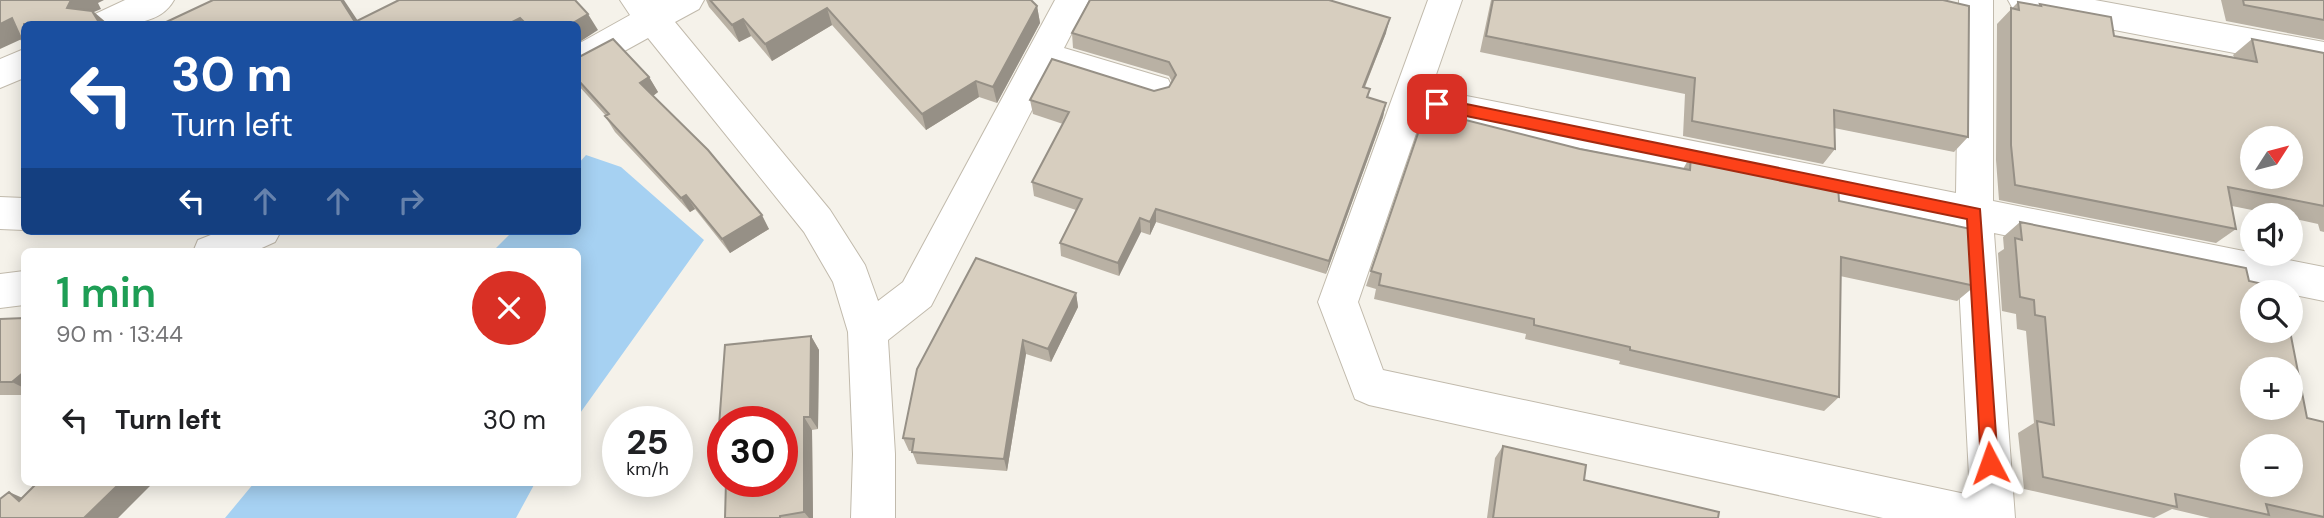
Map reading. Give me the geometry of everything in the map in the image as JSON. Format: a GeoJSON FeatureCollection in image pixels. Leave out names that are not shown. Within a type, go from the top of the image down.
{"type":"FeatureCollection","features":[{"type":"Feature","properties":{"kind":"street"},"geometry":{"type":"LineString","coordinates":[[112,21],[157,0]]}},
{"type":"Feature","properties":{"kind":"street"},"geometry":{"type":"LineString","coordinates":[[581,58],[645,9],[687,0]]}},
{"type":"Feature","properties":{"kind":"street"},"geometry":{"type":"LineString","coordinates":[[868,332],[917,294],[1072,0]]}},
{"type":"Feature","properties":{"kind":"street"},"geometry":{"type":"LineString","coordinates":[[1446,0],[1338,302],[1370,386],[1978,518]]}},
{"type":"Feature","properties":{"kind":"street"},"geometry":{"type":"LineString","coordinates":[[1976,0],[1975,214],[1993,518]]}},
{"type":"Feature","properties":{"kind":"street"},"geometry":{"type":"LineString","coordinates":[[2025,0],[2324,56]]}},
{"type":"Feature","properties":{"kind":"street"},"geometry":{"type":"LineString","coordinates":[[645,9],[817,221],[851,277],[868,332],[874,454],[873,518]]}},
{"type":"Feature","properties":{"kind":"street"},"geometry":{"type":"LineString","coordinates":[[1043,55],[1155,89]]}},
{"type":"Feature","properties":{"kind":"street"},"geometry":{"type":"LineString","coordinates":[[0,74],[21,64]]}},
{"type":"Feature","properties":{"kind":"street"},"geometry":{"type":"LineString","coordinates":[[1410,99],[2324,284]]}},
{"type":"Feature","properties":{"kind":"street"},"geometry":{"type":"LineString","coordinates":[[0,213],[21,214]]}},
{"type":"Feature","properties":{"kind":"street"},"geometry":{"type":"LineString","coordinates":[[0,291],[21,288]]}},
{"type":"Feature","properties":{"kind":"water"},"geometry":{"type":"Polygon","coordinates":[[[586,155],[621,167],[704,240],[581,412],[581,248],[496,248],[509,235],[581,235],[581,161],[586,155]]]}},
{"type":"Feature","properties":{"kind":"water"},"geometry":{"type":"Polygon","coordinates":[[[252,486],[533,486],[516,518],[225,518],[252,486]]]}},
{"type":"Feature","properties":{"kind":"building"},"geometry":{"type":"Polygon","coordinates":[[[0,0],[71,0],[67,8],[92,11],[98,21],[21,21],[21,38],[12,18],[0,24],[0,0]]]}},
{"type":"Feature","properties":{"kind":"building"},"geometry":{"type":"Polygon","coordinates":[[[213,0],[341,0],[354,21],[168,21],[213,0]]]}},
{"type":"Feature","properties":{"kind":"building"},"geometry":{"type":"Polygon","coordinates":[[[399,0],[575,0],[588,14],[576,21],[523,21],[520,18],[514,21],[357,21],[399,0]]]}},
{"type":"Feature","properties":{"kind":"building"},"geometry":{"type":"Polygon","coordinates":[[[710,0],[1031,0],[1037,6],[993,87],[976,81],[922,114],[827,8],[765,44],[743,19],[732,25],[710,0]]]}},
{"type":"Feature","properties":{"kind":"building"},"geometry":{"type":"Polygon","coordinates":[[[1090,0],[1329,0],[1390,18],[1363,87],[1370,89],[1367,97],[1386,103],[1329,261],[1156,209],[1150,222],[1140,218],[1118,263],[1060,243],[1082,199],[1032,182],[1069,112],[1030,100],[1052,59],[1154,91],[1169,87],[1176,75],[1169,62],[1072,33],[1090,0]]]}},
{"type":"Feature","properties":{"kind":"building"},"geometry":{"type":"Polygon","coordinates":[[[1493,0],[1943,0],[1969,6],[1968,137],[1834,110],[1835,149],[1692,121],[1695,78],[1486,36],[1493,0]]]}},
{"type":"Feature","properties":{"kind":"building"},"geometry":{"type":"Polygon","coordinates":[[[2243,0],[2324,0],[2324,20],[2244,5],[2243,0]]]}},
{"type":"Feature","properties":{"kind":"building"},"geometry":{"type":"Polygon","coordinates":[[[2018,2],[2111,17],[2114,36],[2257,62],[2252,39],[2324,53],[2324,206],[2228,187],[2236,229],[2015,185],[2011,145],[2011,8],[2019,10],[2018,2]]]}},
{"type":"Feature","properties":{"kind":"building"},"geometry":{"type":"Polygon","coordinates":[[[613,39],[649,77],[640,83],[708,150],[762,215],[722,239],[686,195],[681,198],[605,116],[609,114],[581,83],[581,55],[613,39]]]}},
{"type":"Feature","properties":{"kind":"building"},"geometry":{"type":"Polygon","coordinates":[[[1426,110],[1580,149],[1690,170],[1691,155],[1838,185],[1839,201],[1971,229],[1975,286],[1841,257],[1839,397],[1630,350],[1630,347],[1534,325],[1534,319],[1379,285],[1381,274],[1371,271],[1426,110]]]}},
{"type":"Feature","properties":{"kind":"building"},"geometry":{"type":"Polygon","coordinates":[[[2020,222],[2246,268],[2249,280],[2240,280],[2240,343],[2292,343],[2295,357],[2240,357],[2240,420],[2303,420],[2303,398],[2307,418],[2324,422],[2324,517],[2266,504],[2269,515],[2175,494],[2177,507],[2043,477],[2037,421],[2054,425],[2045,317],[2035,315],[2034,300],[2020,297],[2015,238],[2022,240],[2020,222]]]}},
{"type":"Feature","properties":{"kind":"building"},"geometry":{"type":"Polygon","coordinates":[[[976,258],[1076,293],[1048,349],[1023,340],[1004,459],[912,452],[914,439],[903,438],[917,369],[976,258]]]}},
{"type":"Feature","properties":{"kind":"building"},"geometry":{"type":"Polygon","coordinates":[[[21,318],[21,374],[12,382],[0,382],[0,319],[21,318]]]}},
{"type":"Feature","properties":{"kind":"building"},"geometry":{"type":"Polygon","coordinates":[[[811,336],[810,417],[804,417],[804,512],[780,518],[725,518],[726,497],[798,497],[798,406],[720,406],[725,345],[811,336]]]}},
{"type":"Feature","properties":{"kind":"building"},"geometry":{"type":"Polygon","coordinates":[[[1503,446],[1586,465],[1584,480],[1719,512],[1718,518],[1493,518],[1503,446]]]}},
{"type":"Feature","properties":{"kind":"building"},"geometry":{"type":"Polygon","coordinates":[[[34,486],[117,486],[84,518],[0,518],[0,499],[9,492],[19,501],[34,486]]]}},
{"type":"Feature","properties":{"kind":"route"},"geometry":{"type":"LineString","coordinates":[[1437,104],[1975,214],[1990,463]]}}]}
